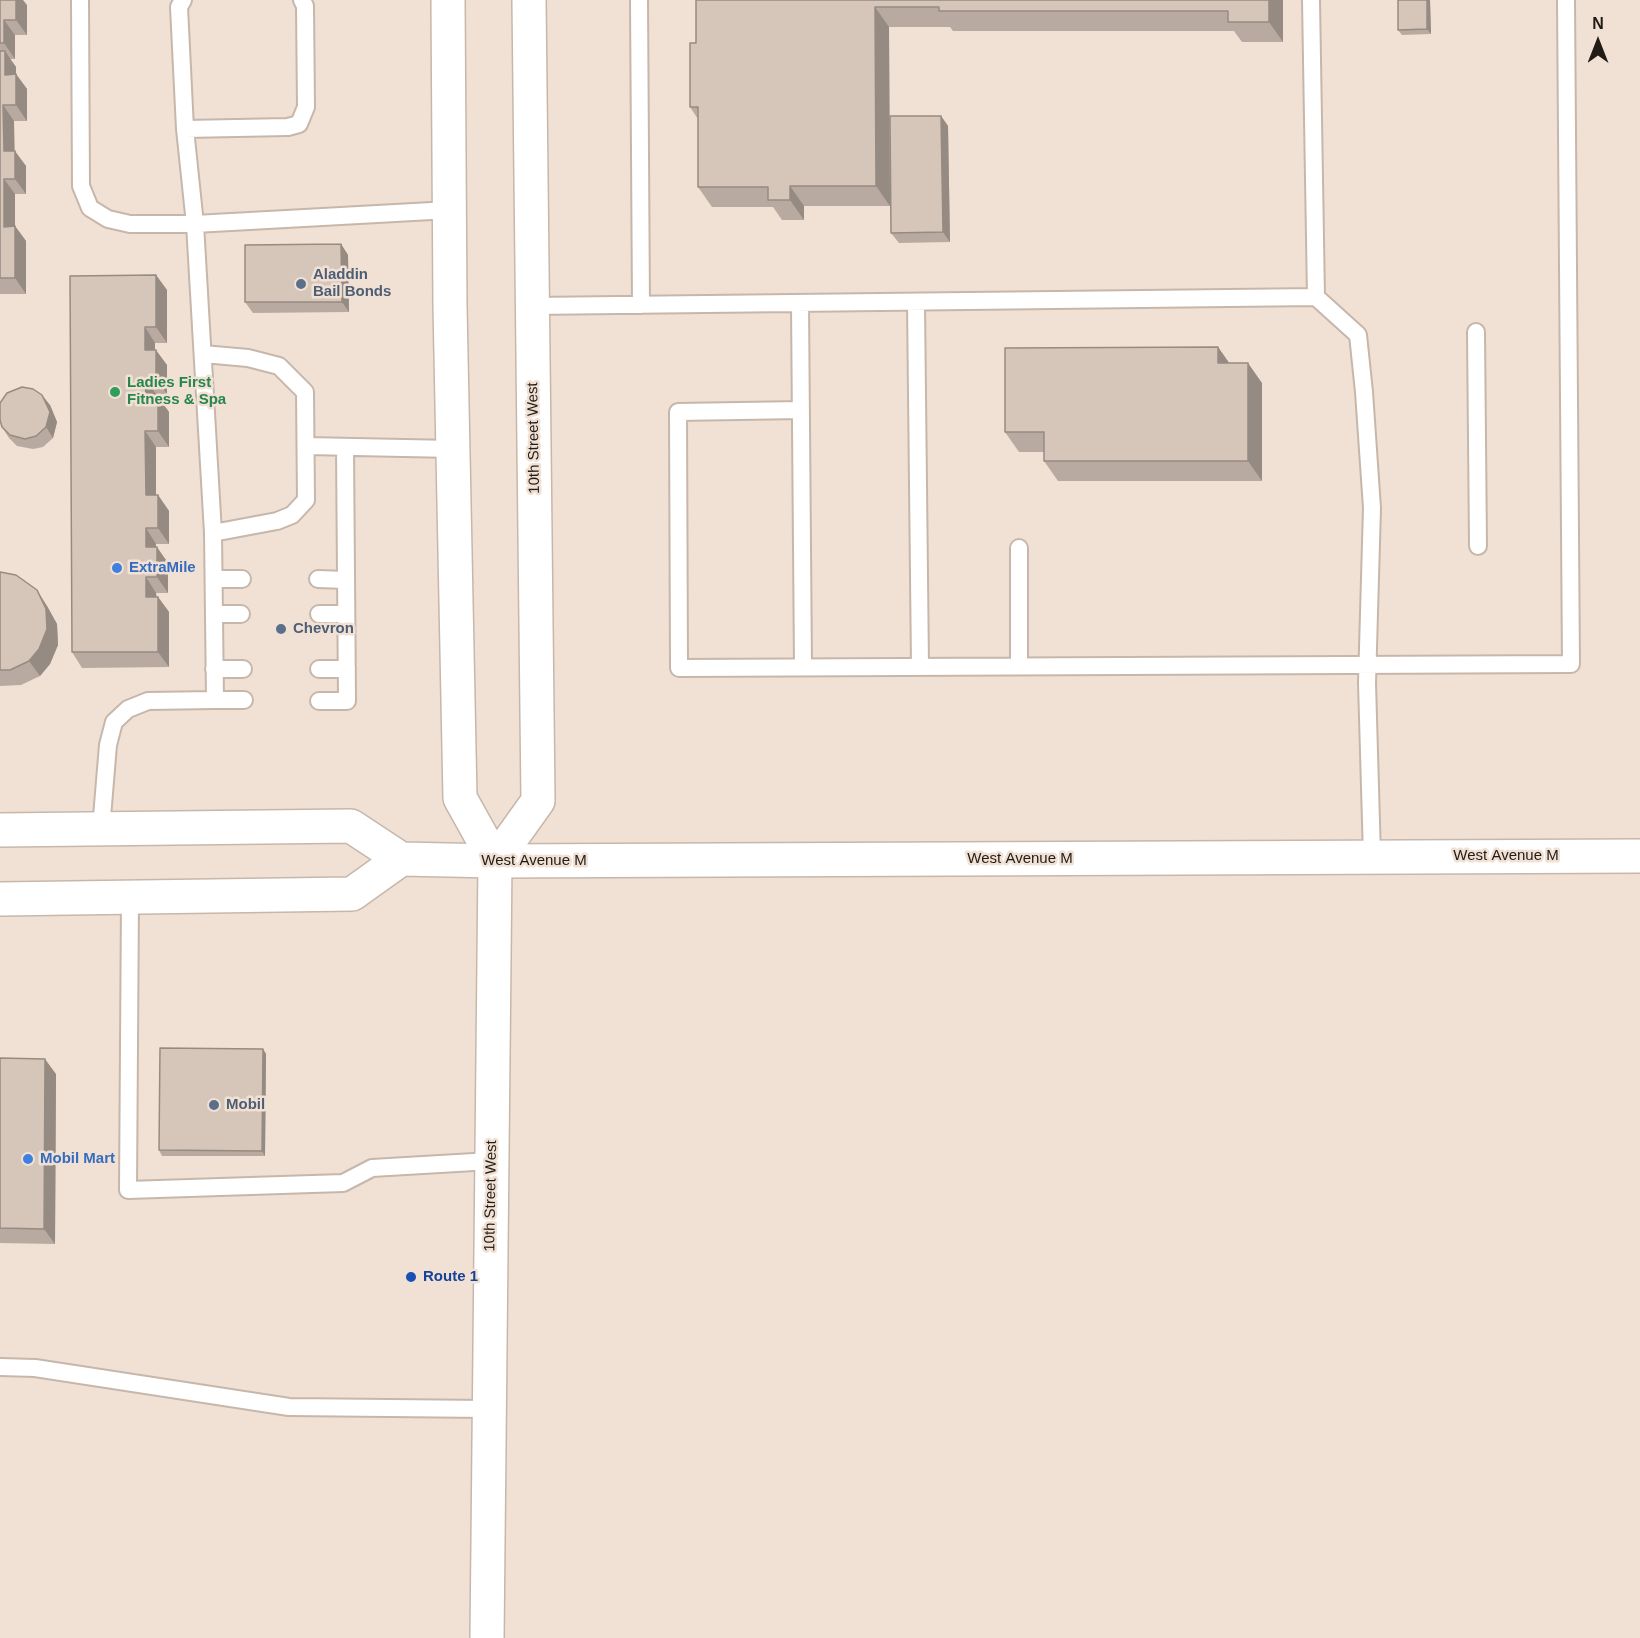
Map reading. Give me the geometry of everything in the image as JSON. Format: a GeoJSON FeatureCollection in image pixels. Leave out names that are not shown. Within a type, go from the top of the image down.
{"type":"FeatureCollection","features":[{"type":"Feature","properties":{"kind":"main road","name":"10th Street West"},"geometry":{"type":"LineString","coordinates":[[448,0],[460,798],[495,861],[487,1638]]}},
{"type":"Feature","properties":{"kind":"main road","name":"10th Street West"},"geometry":{"type":"LineString","coordinates":[[495,861],[538,801],[529,0]]}},
{"type":"Feature","properties":{"kind":"main road"},"geometry":{"type":"LineString","coordinates":[[0,830],[351,826],[401,860],[352,894],[0,899]]}},
{"type":"Feature","properties":{"kind":"main road","name":"West Avenue M"},"geometry":{"type":"LineString","coordinates":[[401,860],[1640,856]]}},
{"type":"Feature","properties":{"kind":"lane"},"geometry":{"type":"LineString","coordinates":[[80,0],[81,186],[90,208],[108,219],[130,224],[195,224],[450,210]]}},
{"type":"Feature","properties":{"kind":"lane"},"geometry":{"type":"LineString","coordinates":[[183,0],[179,7],[185,129],[195,224],[213,533],[215,700]]}},
{"type":"Feature","properties":{"kind":"lane"},"geometry":{"type":"LineString","coordinates":[[185,129],[288,127],[299,124],[306,107],[305,6],[302,0]]}},
{"type":"Feature","properties":{"kind":"lane"},"geometry":{"type":"LineString","coordinates":[[639,0],[641,305]]}},
{"type":"Feature","properties":{"kind":"lane"},"geometry":{"type":"LineString","coordinates":[[1311,0],[1316,297]]}},
{"type":"Feature","properties":{"kind":"lane"},"geometry":{"type":"LineString","coordinates":[[801,410],[678,412],[679,668],[1571,664],[1566,0]]}},
{"type":"Feature","properties":{"kind":"lane"},"geometry":{"type":"LineString","coordinates":[[532,306],[1316,297],[1358,335],[1372,508],[1368,664],[1372,857]]}},
{"type":"Feature","properties":{"kind":"lane"},"geometry":{"type":"LineString","coordinates":[[916,303],[920,666]]}},
{"type":"Feature","properties":{"kind":"lane"},"geometry":{"type":"LineString","coordinates":[[800,304],[803,667]]}},
{"type":"Feature","properties":{"kind":"lane"},"geometry":{"type":"LineString","coordinates":[[1476,332],[1478,546]]}},
{"type":"Feature","properties":{"kind":"lane"},"geometry":{"type":"LineString","coordinates":[[202,354],[248,358],[279,366],[305,392],[306,500],[292,516],[213,533]]}},
{"type":"Feature","properties":{"kind":"lane"},"geometry":{"type":"LineString","coordinates":[[306,446],[453,449]]}},
{"type":"Feature","properties":{"kind":"lane"},"geometry":{"type":"LineString","coordinates":[[319,701],[347,701],[345,447]]}},
{"type":"Feature","properties":{"kind":"lane"},"geometry":{"type":"LineString","coordinates":[[1019,548],[1019,666]]}},
{"type":"Feature","properties":{"kind":"lane"},"geometry":{"type":"LineString","coordinates":[[214,579],[242,579]]}},
{"type":"Feature","properties":{"kind":"lane"},"geometry":{"type":"LineString","coordinates":[[318,579],[346,580]]}},
{"type":"Feature","properties":{"kind":"lane"},"geometry":{"type":"LineString","coordinates":[[214,614],[241,614]]}},
{"type":"Feature","properties":{"kind":"lane"},"geometry":{"type":"LineString","coordinates":[[319,614],[346,614]]}},
{"type":"Feature","properties":{"kind":"lane"},"geometry":{"type":"LineString","coordinates":[[214,669],[243,669]]}},
{"type":"Feature","properties":{"kind":"lane"},"geometry":{"type":"LineString","coordinates":[[319,669],[347,669]]}},
{"type":"Feature","properties":{"kind":"lane"},"geometry":{"type":"LineString","coordinates":[[101,829],[108,745],[114,722],[128,709],[148,701],[244,700]]}},
{"type":"Feature","properties":{"kind":"lane"},"geometry":{"type":"LineString","coordinates":[[130,898],[128,1190],[343,1183],[372,1168],[491,1161]]}},
{"type":"Feature","properties":{"kind":"lane"},"geometry":{"type":"LineString","coordinates":[[0,1367],[35,1368],[289,1407],[488,1409]]}},
{"type":"Feature","properties":{"kind":"building"},"geometry":{"type":"Polygon","coordinates":[[[0,0],[16,0],[16,20],[4,20],[4,43],[0,43],[0,0]]]}},
{"type":"Feature","properties":{"kind":"building"},"geometry":{"type":"Polygon","coordinates":[[[696,0],[1269,0],[1269,22],[1228,22],[1228,11],[939,11],[939,7],[875,7],[876,186],[790,186],[790,200],[768,200],[768,187],[698,187],[698,107],[690,107],[690,43],[696,43],[696,0]]]}},
{"type":"Feature","properties":{"kind":"building"},"geometry":{"type":"Polygon","coordinates":[[[1398,0],[1427,0],[1427,29],[1398,30],[1398,0]]]}},
{"type":"Feature","properties":{"kind":"building"},"geometry":{"type":"Polygon","coordinates":[[[0,51],[5,51],[5,75],[16,74],[16,105],[3,105],[4,151],[15,151],[15,179],[4,179],[4,227],[15,226],[15,278],[0,278],[0,51]]]}},
{"type":"Feature","properties":{"kind":"building"},"geometry":{"type":"Polygon","coordinates":[[[890,116],[941,116],[943,232],[891,233],[890,116]]]}},
{"type":"Feature","properties":{"kind":"building","name":"Aladdin Bail Bonds"},"geometry":{"type":"Polygon","coordinates":[[[341,244],[342,302],[245,302],[245,245],[341,244]]]}},
{"type":"Feature","properties":{"kind":"building"},"geometry":{"type":"Polygon","coordinates":[[[156,275],[156,327],[145,327],[145,350],[156,350],[156,379],[145,379],[146,397],[158,397],[158,431],[145,431],[146,495],[158,495],[158,528],[146,528],[146,547],[157,547],[157,577],[146,577],[146,597],[158,597],[158,652],[72,652],[70,276],[156,275]]]}},
{"type":"Feature","properties":{"kind":"building"},"geometry":{"type":"Polygon","coordinates":[[[1218,347],[1218,363],[1248,363],[1248,461],[1044,461],[1044,432],[1005,432],[1005,348],[1218,347]]]}},
{"type":"Feature","properties":{"kind":"building"},"geometry":{"type":"Polygon","coordinates":[[[22,387],[33,389],[42,395],[50,412],[46,427],[36,436],[25,439],[10,435],[2,427],[0,420],[0,403],[7,393],[22,387]]]}},
{"type":"Feature","properties":{"kind":"building"},"geometry":{"type":"Polygon","coordinates":[[[0,572],[16,575],[37,590],[46,609],[47,629],[39,649],[29,661],[10,670],[0,670],[0,572]]]}},
{"type":"Feature","properties":{"kind":"building","name":"Mobil"},"geometry":{"type":"Polygon","coordinates":[[[160,1048],[263,1049],[262,1151],[159,1150],[160,1048]]]}},
{"type":"Feature","properties":{"kind":"building","name":"Mobil Mart"},"geometry":{"type":"Polygon","coordinates":[[[0,1058],[45,1059],[44,1229],[0,1228],[0,1058]]]}},
{"type":"Feature","properties":{"kind":"place","name":"Aladdin Bail Bonds"},"geometry":{"type":"Point","coordinates":[301,284]}},
{"type":"Feature","properties":{"kind":"place","name":"Ladies First Fitness & Spa"},"geometry":{"type":"Point","coordinates":[115,392]}},
{"type":"Feature","properties":{"kind":"place","name":"ExtraMile"},"geometry":{"type":"Point","coordinates":[117,568]}},
{"type":"Feature","properties":{"kind":"place","name":"Chevron"},"geometry":{"type":"Point","coordinates":[281,629]}},
{"type":"Feature","properties":{"kind":"place","name":"Mobil"},"geometry":{"type":"Point","coordinates":[214,1105]}},
{"type":"Feature","properties":{"kind":"place","name":"Mobil Mart"},"geometry":{"type":"Point","coordinates":[28,1159]}},
{"type":"Feature","properties":{"kind":"place","name":"Route 1"},"geometry":{"type":"Point","coordinates":[411,1277]}}]}
